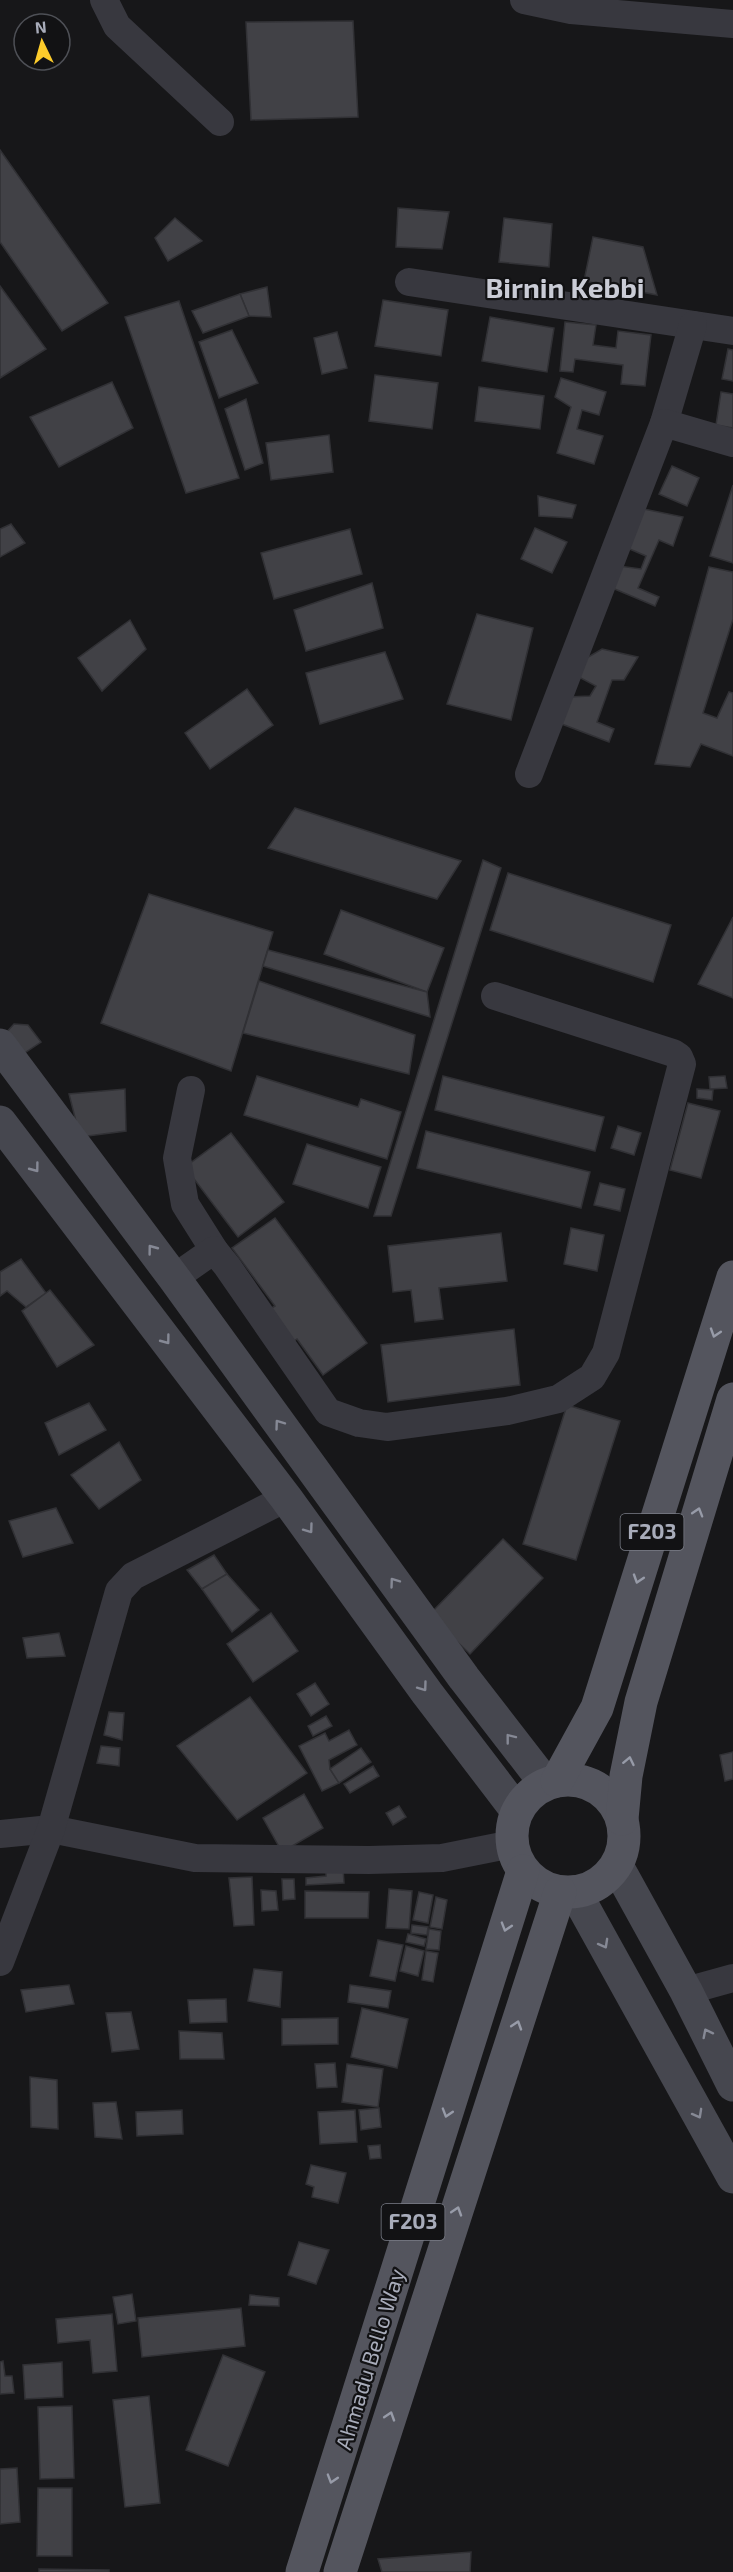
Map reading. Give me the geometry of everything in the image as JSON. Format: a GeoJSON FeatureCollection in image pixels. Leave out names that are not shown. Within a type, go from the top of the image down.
{"type":"FeatureCollection","features":[{"type":"Feature","properties":{"kind":"main road","name":"F203"},"geometry":{"type":"LineString","coordinates":[[552,1782],[597,1708],[733,1277]]}},
{"type":"Feature","properties":{"kind":"main road","name":"F203"},"geometry":{"type":"LineString","coordinates":[[622,1819],[626,1776],[641,1702],[733,1399]]}},
{"type":"Feature","properties":{"kind":"main road"},"geometry":{"type":"LineString","coordinates":[[574,1780],[590,1784],[604,1792],[615,1804],[622,1819],[626,1835],[617,1866],[606,1879],[592,1888],[568,1892],[546,1888],[518,1858],[512,1827],[517,1811],[530,1795],[552,1782],[574,1780]]}},
{"type":"Feature","properties":{"kind":"main road","name":"Ahmadu Bello Way"},"geometry":{"type":"LineString","coordinates":[[302,2572],[518,1858]]}},
{"type":"Feature","properties":{"kind":"main road","name":"F203"},"geometry":{"type":"LineString","coordinates":[[340,2572],[568,1892]]}},
{"type":"Feature","properties":{"kind":"street"},"geometry":{"type":"LineString","coordinates":[[104,0],[117,26],[220,122]]}},
{"type":"Feature","properties":{"kind":"street"},"geometry":{"type":"LineString","coordinates":[[524,0],[571,9],[733,24]]}},
{"type":"Feature","properties":{"kind":"street"},"geometry":{"type":"LineString","coordinates":[[409,282],[733,331]]}},
{"type":"Feature","properties":{"kind":"street"},"geometry":{"type":"LineString","coordinates":[[529,774],[664,423],[693,325]]}},
{"type":"Feature","properties":{"kind":"street"},"geometry":{"type":"LineString","coordinates":[[664,423],[733,443]]}},
{"type":"Feature","properties":{"kind":"street"},"geometry":{"type":"LineString","coordinates":[[191,1090],[177,1158],[185,1204],[214,1250],[328,1412],[358,1423],[387,1427],[507,1411],[558,1399],[592,1377],[606,1353],[682,1064],[679,1057],[673,1053],[495,996]]}},
{"type":"Feature","properties":{"kind":"street"},"geometry":{"type":"LineString","coordinates":[[0,1045],[174,1278],[464,1678],[552,1782]]}},
{"type":"Feature","properties":{"kind":"street"},"geometry":{"type":"LineString","coordinates":[[0,1122],[286,1498],[427,1693],[517,1811]]}},
{"type":"Feature","properties":{"kind":"street"},"geometry":{"type":"LineString","coordinates":[[137,1303],[214,1250]]}},
{"type":"Feature","properties":{"kind":"street"},"geometry":{"type":"LineString","coordinates":[[0,1962],[51,1829],[119,1591],[133,1576],[286,1498]]}},
{"type":"Feature","properties":{"kind":"street"},"geometry":{"type":"LineString","coordinates":[[0,1834],[51,1829],[195,1858],[369,1860],[518,1858]]}},
{"type":"Feature","properties":{"kind":"street"},"geometry":{"type":"LineString","coordinates":[[617,1866],[686,1991],[733,2085]]}},
{"type":"Feature","properties":{"kind":"street"},"geometry":{"type":"LineString","coordinates":[[568,1892],[733,2177]]}},
{"type":"Feature","properties":{"kind":"street"},"geometry":{"type":"LineString","coordinates":[[686,1991],[733,1978]]}},
{"type":"Feature","properties":{"kind":"building"},"geometry":{"type":"Polygon","coordinates":[[[353,21],[358,117],[251,120],[246,22],[353,21]]]}},
{"type":"Feature","properties":{"kind":"building"},"geometry":{"type":"Polygon","coordinates":[[[0,150],[108,303],[62,331],[0,242],[0,150]]]}},
{"type":"Feature","properties":{"kind":"building"},"geometry":{"type":"Polygon","coordinates":[[[398,208],[449,212],[442,249],[396,247],[398,208]]]}},
{"type":"Feature","properties":{"kind":"building"},"geometry":{"type":"Polygon","coordinates":[[[175,218],[202,241],[168,261],[155,238],[175,218]]]}},
{"type":"Feature","properties":{"kind":"building"},"geometry":{"type":"Polygon","coordinates":[[[504,218],[552,224],[549,267],[499,262],[504,218]]]}},
{"type":"Feature","properties":{"kind":"building"},"geometry":{"type":"Polygon","coordinates":[[[593,237],[643,247],[657,295],[584,281],[593,237]]]}},
{"type":"Feature","properties":{"kind":"building"},"geometry":{"type":"Polygon","coordinates":[[[0,286],[46,349],[0,378],[0,286]]]}},
{"type":"Feature","properties":{"kind":"building"},"geometry":{"type":"Polygon","coordinates":[[[267,287],[271,317],[249,316],[240,294],[267,287]]]}},
{"type":"Feature","properties":{"kind":"building"},"geometry":{"type":"Polygon","coordinates":[[[240,294],[249,316],[203,333],[192,311],[240,294]]]}},
{"type":"Feature","properties":{"kind":"building"},"geometry":{"type":"Polygon","coordinates":[[[383,300],[448,310],[441,356],[375,346],[383,300]]]}},
{"type":"Feature","properties":{"kind":"building"},"geometry":{"type":"Polygon","coordinates":[[[179,301],[239,478],[186,493],[125,317],[179,301]]]}},
{"type":"Feature","properties":{"kind":"building"},"geometry":{"type":"Polygon","coordinates":[[[490,317],[554,328],[547,372],[482,361],[490,317]]]}},
{"type":"Feature","properties":{"kind":"building"},"geometry":{"type":"Polygon","coordinates":[[[565,322],[596,325],[593,345],[616,348],[618,331],[651,335],[645,386],[621,384],[623,365],[575,359],[573,372],[560,371],[565,322]]]}},
{"type":"Feature","properties":{"kind":"building"},"geometry":{"type":"Polygon","coordinates":[[[232,330],[258,383],[219,398],[199,342],[232,330]]]}},
{"type":"Feature","properties":{"kind":"building"},"geometry":{"type":"Polygon","coordinates":[[[337,332],[347,368],[322,374],[314,338],[337,332]]]}},
{"type":"Feature","properties":{"kind":"building"},"geometry":{"type":"Polygon","coordinates":[[[728,349],[733,350],[733,381],[722,379],[728,349]]]}},
{"type":"Feature","properties":{"kind":"building"},"geometry":{"type":"Polygon","coordinates":[[[375,375],[438,383],[432,429],[369,421],[375,375]]]}},
{"type":"Feature","properties":{"kind":"building"},"geometry":{"type":"Polygon","coordinates":[[[561,378],[606,392],[599,415],[582,410],[577,429],[603,436],[594,464],[557,453],[571,407],[555,397],[561,378]]]}},
{"type":"Feature","properties":{"kind":"building"},"geometry":{"type":"Polygon","coordinates":[[[112,382],[133,428],[59,467],[30,417],[112,382]]]}},
{"type":"Feature","properties":{"kind":"building"},"geometry":{"type":"Polygon","coordinates":[[[479,387],[544,396],[540,429],[475,421],[479,387]]]}},
{"type":"Feature","properties":{"kind":"building"},"geometry":{"type":"Polygon","coordinates":[[[721,392],[733,394],[733,428],[716,425],[721,392]]]}},
{"type":"Feature","properties":{"kind":"building"},"geometry":{"type":"Polygon","coordinates":[[[246,399],[263,463],[245,470],[225,409],[246,399]]]}},
{"type":"Feature","properties":{"kind":"building"},"geometry":{"type":"Polygon","coordinates":[[[329,435],[333,472],[271,480],[266,443],[329,435]]]}},
{"type":"Feature","properties":{"kind":"building"},"geometry":{"type":"Polygon","coordinates":[[[672,466],[699,478],[687,506],[659,494],[672,466]]]}},
{"type":"Feature","properties":{"kind":"building"},"geometry":{"type":"Polygon","coordinates":[[[733,485],[733,563],[710,556],[733,485]]]}},
{"type":"Feature","properties":{"kind":"building"},"geometry":{"type":"Polygon","coordinates":[[[538,496],[576,505],[572,518],[539,516],[538,496]]]}},
{"type":"Feature","properties":{"kind":"building"},"geometry":{"type":"Polygon","coordinates":[[[634,507],[683,517],[673,546],[659,540],[638,588],[659,597],[655,606],[610,587],[619,566],[641,569],[646,556],[618,544],[634,507]]]}},
{"type":"Feature","properties":{"kind":"building"},"geometry":{"type":"Polygon","coordinates":[[[11,524],[25,543],[0,557],[0,529],[11,524]]]}},
{"type":"Feature","properties":{"kind":"building"},"geometry":{"type":"Polygon","coordinates":[[[535,528],[567,542],[552,573],[521,559],[535,528]]]}},
{"type":"Feature","properties":{"kind":"building"},"geometry":{"type":"Polygon","coordinates":[[[350,529],[362,574],[274,599],[261,553],[350,529]]]}},
{"type":"Feature","properties":{"kind":"building"},"geometry":{"type":"Polygon","coordinates":[[[709,567],[733,572],[733,619],[703,713],[717,718],[729,692],[733,693],[733,756],[701,744],[690,767],[655,764],[709,567]]]}},
{"type":"Feature","properties":{"kind":"building"},"geometry":{"type":"Polygon","coordinates":[[[372,583],[383,628],[306,651],[294,610],[372,583]]]}},
{"type":"Feature","properties":{"kind":"building"},"geometry":{"type":"Polygon","coordinates":[[[477,614],[533,628],[511,720],[447,704],[477,614]]]}},
{"type":"Feature","properties":{"kind":"building"},"geometry":{"type":"Polygon","coordinates":[[[130,620],[146,649],[102,691],[78,658],[130,620]]]}},
{"type":"Feature","properties":{"kind":"building"},"geometry":{"type":"Polygon","coordinates":[[[602,649],[638,657],[624,680],[612,680],[597,722],[614,729],[609,742],[559,723],[568,697],[590,696],[596,686],[575,675],[583,660],[602,649]]]}},
{"type":"Feature","properties":{"kind":"building"},"geometry":{"type":"Polygon","coordinates":[[[385,652],[403,699],[320,724],[306,673],[385,652]]]}},
{"type":"Feature","properties":{"kind":"building"},"geometry":{"type":"Polygon","coordinates":[[[247,689],[273,725],[210,769],[185,733],[247,689]]]}},
{"type":"Feature","properties":{"kind":"building"},"geometry":{"type":"Polygon","coordinates":[[[295,808],[461,861],[437,899],[268,848],[295,808]]]}},
{"type":"Feature","properties":{"kind":"building"},"geometry":{"type":"Polygon","coordinates":[[[483,860],[501,868],[391,1216],[374,1216],[483,860]]]}},
{"type":"Feature","properties":{"kind":"building"},"geometry":{"type":"Polygon","coordinates":[[[508,873],[671,925],[653,982],[490,930],[508,873]]]}},
{"type":"Feature","properties":{"kind":"building"},"geometry":{"type":"Polygon","coordinates":[[[149,894],[273,932],[231,1071],[101,1023],[149,894]]]}},
{"type":"Feature","properties":{"kind":"building"},"geometry":{"type":"Polygon","coordinates":[[[341,910],[444,948],[427,992],[324,954],[341,910]]]}},
{"type":"Feature","properties":{"kind":"building"},"geometry":{"type":"Polygon","coordinates":[[[733,917],[733,998],[698,984],[733,917]]]}},
{"type":"Feature","properties":{"kind":"building"},"geometry":{"type":"Polygon","coordinates":[[[268,950],[427,992],[430,1017],[263,966],[268,950]]]}},
{"type":"Feature","properties":{"kind":"building"},"geometry":{"type":"Polygon","coordinates":[[[259,981],[415,1035],[409,1074],[243,1033],[259,981]]]}},
{"type":"Feature","properties":{"kind":"building"},"geometry":{"type":"Polygon","coordinates":[[[14,1024],[28,1025],[41,1042],[20,1056],[4,1035],[14,1024]]]}},
{"type":"Feature","properties":{"kind":"building"},"geometry":{"type":"Polygon","coordinates":[[[257,1076],[358,1107],[361,1099],[401,1112],[387,1159],[244,1115],[257,1076]]]}},
{"type":"Feature","properties":{"kind":"building"},"geometry":{"type":"Polygon","coordinates":[[[443,1076],[604,1117],[595,1151],[435,1110],[443,1076]]]}},
{"type":"Feature","properties":{"kind":"building"},"geometry":{"type":"Polygon","coordinates":[[[725,1076],[727,1088],[710,1089],[709,1077],[725,1076]]]}},
{"type":"Feature","properties":{"kind":"building"},"geometry":{"type":"Polygon","coordinates":[[[125,1089],[126,1131],[80,1137],[69,1094],[125,1089]]]}},
{"type":"Feature","properties":{"kind":"building"},"geometry":{"type":"Polygon","coordinates":[[[697,1089],[713,1090],[712,1100],[697,1098],[697,1089]]]}},
{"type":"Feature","properties":{"kind":"building"},"geometry":{"type":"Polygon","coordinates":[[[688,1103],[720,1111],[701,1178],[670,1170],[688,1103]]]}},
{"type":"Feature","properties":{"kind":"building"},"geometry":{"type":"Polygon","coordinates":[[[618,1126],[641,1133],[634,1155],[611,1148],[618,1126]]]}},
{"type":"Feature","properties":{"kind":"building"},"geometry":{"type":"Polygon","coordinates":[[[426,1131],[590,1172],[581,1208],[417,1168],[426,1131]]]}},
{"type":"Feature","properties":{"kind":"building"},"geometry":{"type":"Polygon","coordinates":[[[231,1133],[284,1202],[238,1237],[185,1167],[231,1133]]]}},
{"type":"Feature","properties":{"kind":"building"},"geometry":{"type":"Polygon","coordinates":[[[307,1144],[381,1167],[368,1208],[293,1184],[307,1144]]]}},
{"type":"Feature","properties":{"kind":"building"},"geometry":{"type":"Polygon","coordinates":[[[600,1183],[625,1189],[620,1211],[594,1205],[600,1183]]]}},
{"type":"Feature","properties":{"kind":"building"},"geometry":{"type":"Polygon","coordinates":[[[275,1218],[367,1343],[323,1375],[297,1339],[291,1343],[267,1311],[275,1306],[232,1248],[275,1218]]]}},
{"type":"Feature","properties":{"kind":"building"},"geometry":{"type":"Polygon","coordinates":[[[571,1228],[604,1235],[597,1271],[564,1264],[571,1228]]]}},
{"type":"Feature","properties":{"kind":"building"},"geometry":{"type":"Polygon","coordinates":[[[501,1233],[507,1281],[439,1288],[443,1319],[415,1322],[411,1290],[393,1292],[388,1246],[501,1233]]]}},
{"type":"Feature","properties":{"kind":"building"},"geometry":{"type":"Polygon","coordinates":[[[21,1259],[46,1293],[26,1307],[7,1291],[0,1296],[0,1272],[21,1259]]]}},
{"type":"Feature","properties":{"kind":"building"},"geometry":{"type":"Polygon","coordinates":[[[50,1290],[94,1345],[57,1367],[22,1311],[50,1290]]]}},
{"type":"Feature","properties":{"kind":"building"},"geometry":{"type":"Polygon","coordinates":[[[514,1329],[520,1385],[388,1402],[381,1345],[514,1329]]]}},
{"type":"Feature","properties":{"kind":"building"},"geometry":{"type":"Polygon","coordinates":[[[89,1403],[106,1430],[59,1455],[45,1423],[89,1403]]]}},
{"type":"Feature","properties":{"kind":"building"},"geometry":{"type":"Polygon","coordinates":[[[567,1405],[620,1421],[576,1560],[523,1544],[567,1405]]]}},
{"type":"Feature","properties":{"kind":"building"},"geometry":{"type":"Polygon","coordinates":[[[119,1442],[141,1480],[99,1509],[71,1475],[119,1442]]]}},
{"type":"Feature","properties":{"kind":"building"},"geometry":{"type":"Polygon","coordinates":[[[56,1508],[73,1543],[23,1557],[9,1521],[56,1508]]]}},
{"type":"Feature","properties":{"kind":"building"},"geometry":{"type":"Polygon","coordinates":[[[503,1539],[543,1578],[470,1654],[429,1615],[503,1539]]]}},
{"type":"Feature","properties":{"kind":"building"},"geometry":{"type":"Polygon","coordinates":[[[214,1555],[227,1574],[202,1589],[187,1570],[214,1555]]]}},
{"type":"Feature","properties":{"kind":"building"},"geometry":{"type":"Polygon","coordinates":[[[227,1574],[259,1610],[232,1632],[202,1589],[227,1574]]]}},
{"type":"Feature","properties":{"kind":"building"},"geometry":{"type":"Polygon","coordinates":[[[271,1613],[298,1651],[253,1682],[227,1644],[271,1613]]]}},
{"type":"Feature","properties":{"kind":"building"},"geometry":{"type":"Polygon","coordinates":[[[59,1633],[65,1656],[27,1658],[23,1638],[59,1633]]]}},
{"type":"Feature","properties":{"kind":"building"},"geometry":{"type":"Polygon","coordinates":[[[315,1683],[329,1704],[311,1716],[297,1694],[315,1683]]]}},
{"type":"Feature","properties":{"kind":"building"},"geometry":{"type":"Polygon","coordinates":[[[250,1697],[307,1773],[237,1820],[177,1746],[250,1697]]]}},
{"type":"Feature","properties":{"kind":"building"},"geometry":{"type":"Polygon","coordinates":[[[109,1712],[124,1713],[122,1740],[104,1735],[109,1712]]]}},
{"type":"Feature","properties":{"kind":"building"},"geometry":{"type":"Polygon","coordinates":[[[326,1716],[332,1726],[313,1736],[308,1726],[326,1716]]]}},
{"type":"Feature","properties":{"kind":"building"},"geometry":{"type":"Polygon","coordinates":[[[349,1730],[357,1745],[329,1760],[330,1769],[339,1783],[322,1791],[299,1746],[325,1733],[329,1741],[349,1730]]]}},
{"type":"Feature","properties":{"kind":"building"},"geometry":{"type":"Polygon","coordinates":[[[101,1746],[120,1748],[119,1766],[97,1763],[101,1746]]]}},
{"type":"Feature","properties":{"kind":"building"},"geometry":{"type":"Polygon","coordinates":[[[361,1748],[371,1762],[339,1783],[330,1769],[361,1748]]]}},
{"type":"Feature","properties":{"kind":"building"},"geometry":{"type":"Polygon","coordinates":[[[733,1752],[733,1779],[725,1781],[720,1755],[733,1752]]]}},
{"type":"Feature","properties":{"kind":"building"},"geometry":{"type":"Polygon","coordinates":[[[373,1766],[379,1776],[350,1793],[344,1784],[373,1766]]]}},
{"type":"Feature","properties":{"kind":"building"},"geometry":{"type":"Polygon","coordinates":[[[304,1794],[323,1828],[282,1852],[263,1818],[304,1794]]]}},
{"type":"Feature","properties":{"kind":"building"},"geometry":{"type":"Polygon","coordinates":[[[399,1806],[406,1817],[393,1825],[386,1813],[399,1806]]]}},
{"type":"Feature","properties":{"kind":"building"},"geometry":{"type":"Polygon","coordinates":[[[343,1868],[344,1883],[306,1885],[306,1878],[326,1876],[326,1869],[343,1868]]]}},
{"type":"Feature","properties":{"kind":"building"},"geometry":{"type":"Polygon","coordinates":[[[252,1877],[254,1925],[234,1926],[229,1878],[252,1877]]]}},
{"type":"Feature","properties":{"kind":"building"},"geometry":{"type":"Polygon","coordinates":[[[282,1879],[294,1879],[295,1899],[283,1900],[282,1879]]]}},
{"type":"Feature","properties":{"kind":"building"},"geometry":{"type":"Polygon","coordinates":[[[389,1889],[412,1891],[409,1929],[386,1928],[389,1889]]]}},
{"type":"Feature","properties":{"kind":"building"},"geometry":{"type":"Polygon","coordinates":[[[261,1890],[276,1891],[278,1910],[262,1911],[261,1890]]]}},
{"type":"Feature","properties":{"kind":"building"},"geometry":{"type":"Polygon","coordinates":[[[305,1891],[369,1892],[368,1918],[305,1918],[305,1891]]]}},
{"type":"Feature","properties":{"kind":"building"},"geometry":{"type":"Polygon","coordinates":[[[419,1892],[433,1895],[428,1923],[413,1920],[419,1892]]]}},
{"type":"Feature","properties":{"kind":"building"},"geometry":{"type":"Polygon","coordinates":[[[436,1897],[447,1900],[442,1929],[430,1927],[436,1897]]]}},
{"type":"Feature","properties":{"kind":"building"},"geometry":{"type":"Polygon","coordinates":[[[412,1925],[428,1927],[427,1935],[411,1933],[412,1925]]]}},
{"type":"Feature","properties":{"kind":"building"},"geometry":{"type":"Polygon","coordinates":[[[429,1929],[441,1931],[439,1950],[426,1949],[429,1929]]]}},
{"type":"Feature","properties":{"kind":"building"},"geometry":{"type":"Polygon","coordinates":[[[408,1934],[426,1939],[424,1946],[406,1942],[408,1934]]]}},
{"type":"Feature","properties":{"kind":"building"},"geometry":{"type":"Polygon","coordinates":[[[378,1940],[403,1945],[395,1981],[370,1976],[378,1940]]]}},
{"type":"Feature","properties":{"kind":"building"},"geometry":{"type":"Polygon","coordinates":[[[406,1946],[424,1951],[418,1976],[400,1971],[406,1946]]]}},
{"type":"Feature","properties":{"kind":"building"},"geometry":{"type":"Polygon","coordinates":[[[426,1951],[438,1953],[433,1982],[422,1980],[426,1951]]]}},
{"type":"Feature","properties":{"kind":"building"},"geometry":{"type":"Polygon","coordinates":[[[254,1969],[282,1972],[280,2007],[248,2001],[254,1969]]]}},
{"type":"Feature","properties":{"kind":"building"},"geometry":{"type":"Polygon","coordinates":[[[69,1985],[74,2004],[26,2012],[21,1990],[69,1985]]]}},
{"type":"Feature","properties":{"kind":"building"},"geometry":{"type":"Polygon","coordinates":[[[350,1985],[391,1991],[388,2008],[348,2002],[350,1985]]]}},
{"type":"Feature","properties":{"kind":"building"},"geometry":{"type":"Polygon","coordinates":[[[226,1999],[227,2022],[190,2023],[188,2000],[226,1999]]]}},
{"type":"Feature","properties":{"kind":"building"},"geometry":{"type":"Polygon","coordinates":[[[362,2008],[408,2019],[397,2068],[351,2057],[362,2008]]]}},
{"type":"Feature","properties":{"kind":"building"},"geometry":{"type":"Polygon","coordinates":[[[131,2012],[139,2049],[112,2052],[106,2013],[131,2012]]]}},
{"type":"Feature","properties":{"kind":"building"},"geometry":{"type":"Polygon","coordinates":[[[338,2018],[338,2044],[282,2045],[282,2019],[338,2018]]]}},
{"type":"Feature","properties":{"kind":"building"},"geometry":{"type":"Polygon","coordinates":[[[179,2031],[222,2033],[224,2059],[180,2059],[179,2031]]]}},
{"type":"Feature","properties":{"kind":"building"},"geometry":{"type":"Polygon","coordinates":[[[335,2063],[337,2087],[317,2088],[315,2064],[335,2063]]]}},
{"type":"Feature","properties":{"kind":"building"},"geometry":{"type":"Polygon","coordinates":[[[347,2064],[383,2069],[378,2107],[342,2102],[347,2064]]]}},
{"type":"Feature","properties":{"kind":"building"},"geometry":{"type":"Polygon","coordinates":[[[30,2077],[57,2080],[58,2129],[31,2127],[30,2077]]]}},
{"type":"Feature","properties":{"kind":"building"},"geometry":{"type":"Polygon","coordinates":[[[116,2102],[122,2139],[95,2137],[93,2103],[116,2102]]]}},
{"type":"Feature","properties":{"kind":"building"},"geometry":{"type":"Polygon","coordinates":[[[379,2108],[381,2127],[361,2130],[359,2110],[379,2108]]]}},
{"type":"Feature","properties":{"kind":"building"},"geometry":{"type":"Polygon","coordinates":[[[182,2110],[183,2134],[137,2136],[136,2112],[182,2110]]]}},
{"type":"Feature","properties":{"kind":"building"},"geometry":{"type":"Polygon","coordinates":[[[355,2110],[357,2142],[320,2144],[318,2112],[355,2110]]]}},
{"type":"Feature","properties":{"kind":"building"},"geometry":{"type":"Polygon","coordinates":[[[380,2145],[381,2158],[370,2159],[368,2146],[380,2145]]]}},
{"type":"Feature","properties":{"kind":"building"},"geometry":{"type":"Polygon","coordinates":[[[311,2165],[346,2173],[338,2203],[312,2197],[314,2187],[306,2184],[311,2165]]]}},
{"type":"Feature","properties":{"kind":"building"},"geometry":{"type":"Polygon","coordinates":[[[299,2242],[329,2250],[316,2284],[288,2275],[299,2242]]]}},
{"type":"Feature","properties":{"kind":"building"},"geometry":{"type":"Polygon","coordinates":[[[132,2294],[136,2321],[118,2324],[113,2297],[132,2294]]]}},
{"type":"Feature","properties":{"kind":"building"},"geometry":{"type":"Polygon","coordinates":[[[250,2295],[279,2298],[279,2306],[249,2305],[250,2295]]]}},
{"type":"Feature","properties":{"kind":"building"},"geometry":{"type":"Polygon","coordinates":[[[241,2308],[245,2346],[142,2357],[138,2318],[241,2308]]]}},
{"type":"Feature","properties":{"kind":"building"},"geometry":{"type":"Polygon","coordinates":[[[112,2314],[117,2371],[93,2373],[90,2340],[58,2343],[56,2319],[112,2314]]]}},
{"type":"Feature","properties":{"kind":"building"},"geometry":{"type":"Polygon","coordinates":[[[223,2355],[265,2372],[228,2466],[186,2450],[223,2355]]]}},
{"type":"Feature","properties":{"kind":"building"},"geometry":{"type":"Polygon","coordinates":[[[3,2361],[5,2376],[12,2376],[14,2393],[0,2394],[0,2362],[3,2361]]]}},
{"type":"Feature","properties":{"kind":"building"},"geometry":{"type":"Polygon","coordinates":[[[62,2362],[63,2397],[25,2399],[23,2365],[62,2362]]]}},
{"type":"Feature","properties":{"kind":"building"},"geometry":{"type":"Polygon","coordinates":[[[149,2396],[160,2503],[125,2507],[113,2400],[149,2396]]]}},
{"type":"Feature","properties":{"kind":"building"},"geometry":{"type":"Polygon","coordinates":[[[72,2406],[74,2478],[40,2479],[38,2407],[72,2406]]]}},
{"type":"Feature","properties":{"kind":"building"},"geometry":{"type":"Polygon","coordinates":[[[17,2468],[20,2522],[0,2524],[0,2469],[17,2468]]]}},
{"type":"Feature","properties":{"kind":"building"},"geometry":{"type":"Polygon","coordinates":[[[38,2488],[72,2488],[72,2556],[37,2556],[38,2488]]]}},
{"type":"Feature","properties":{"kind":"building"},"geometry":{"type":"Polygon","coordinates":[[[471,2552],[470,2572],[382,2572],[378,2559],[471,2552]]]}},
{"type":"Feature","properties":{"kind":"building"},"geometry":{"type":"Polygon","coordinates":[[[39,2569],[109,2570],[109,2572],[39,2572],[39,2569]]]}},
{"type":"Feature","properties":{"kind":"district","name":"Birnin Kebbi"},"geometry":{"type":"Point","coordinates":[565,288]}}]}
